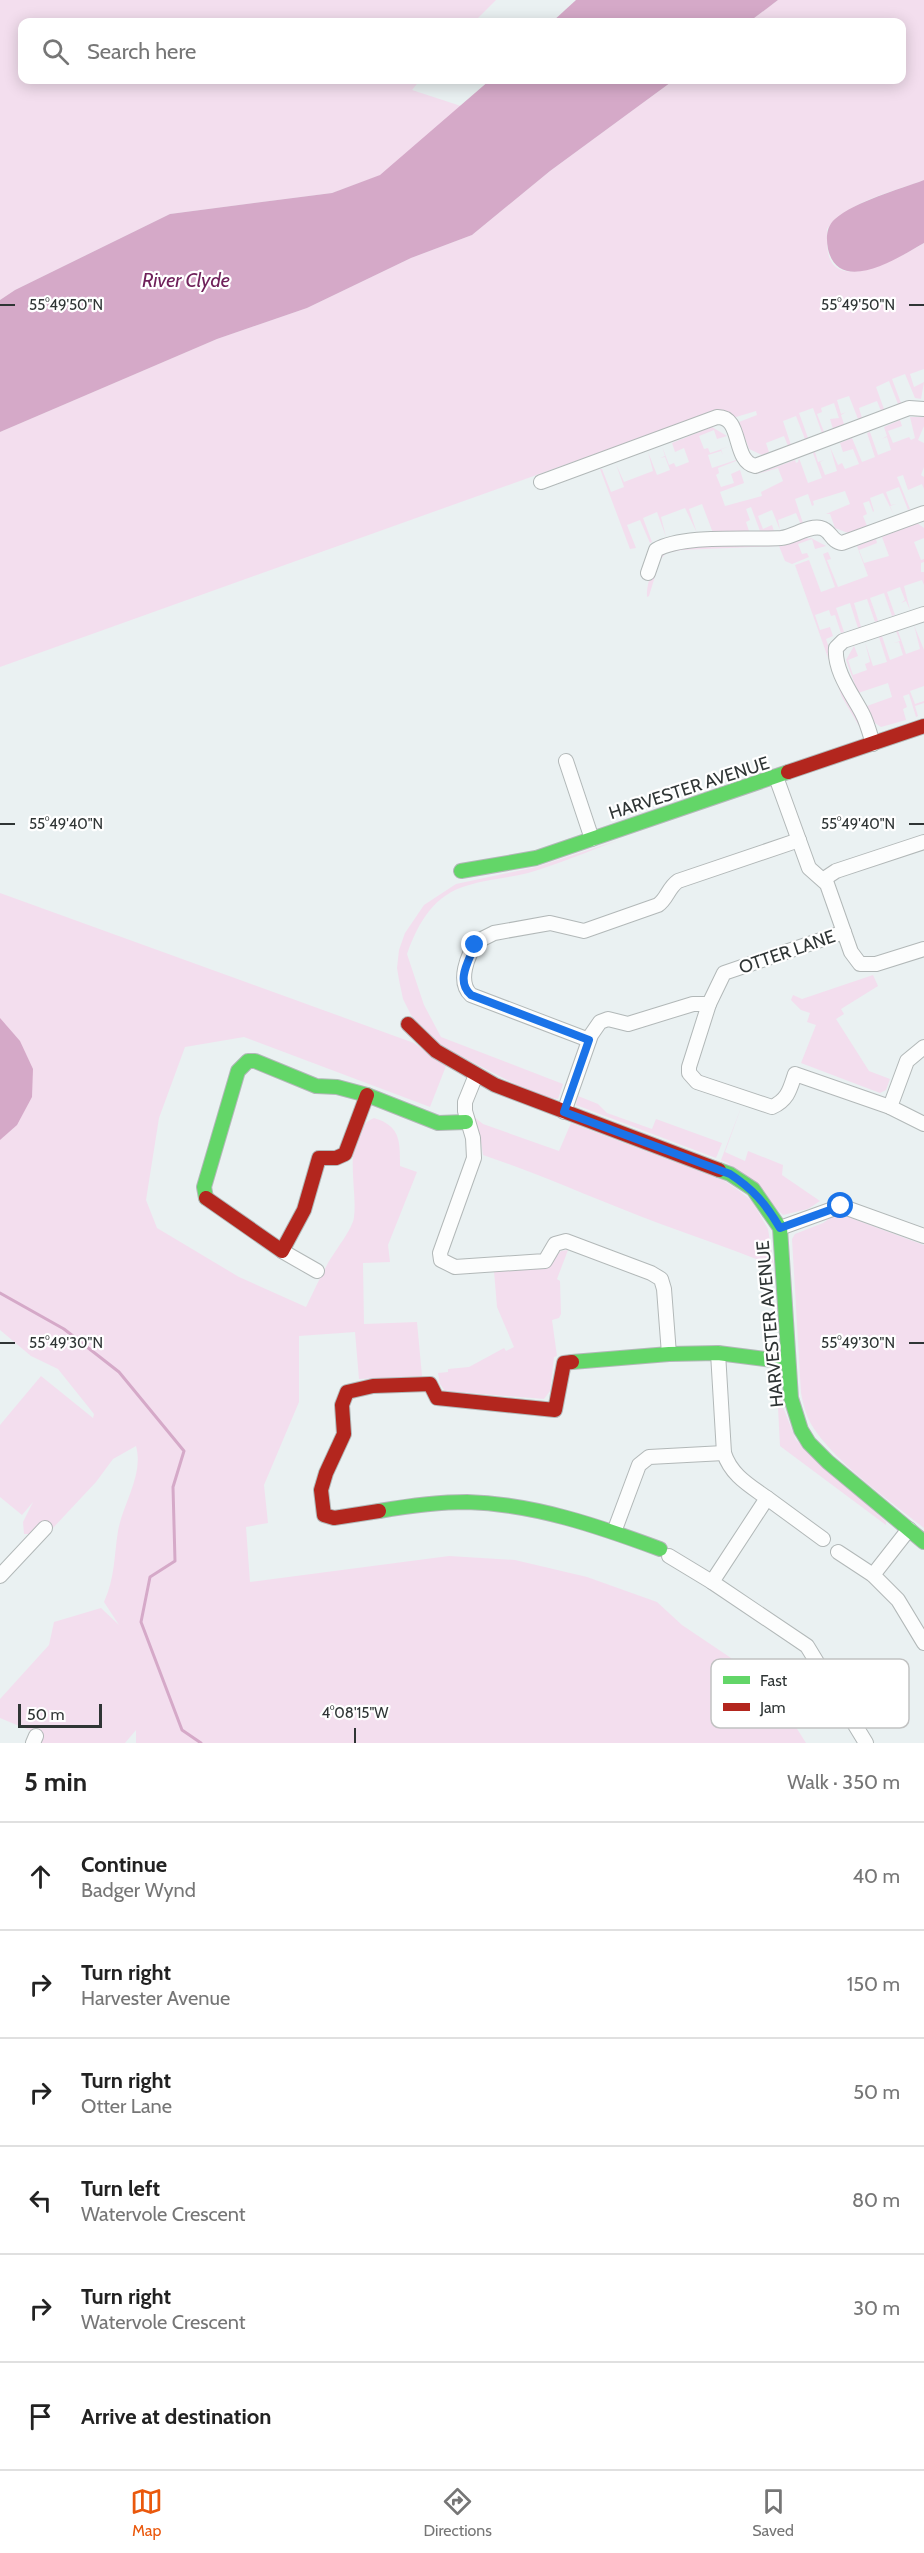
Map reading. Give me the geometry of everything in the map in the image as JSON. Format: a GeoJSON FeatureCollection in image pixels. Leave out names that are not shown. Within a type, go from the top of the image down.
{"type":"FeatureCollection","features":[{"type":"Feature","properties":{"kind":"street"},"geometry":{"type":"LineString","coordinates":[[541,482],[717,417],[730,422],[744,458],[749,464],[755,466],[909,408],[924,409]]}},
{"type":"Feature","properties":{"kind":"street"},"geometry":{"type":"LineString","coordinates":[[648,573],[656,550],[674,543],[783,538],[819,527],[826,530],[836,542],[842,543],[924,513]]}},
{"type":"Feature","properties":{"kind":"street"},"geometry":{"type":"LineString","coordinates":[[873,744],[863,714],[847,688],[836,655],[836,648],[843,641],[924,614]]}},
{"type":"Feature","properties":{"kind":"street","name":"HARVESTER AVENUE"},"geometry":{"type":"LineString","coordinates":[[461,871],[536,858],[924,726]]}},
{"type":"Feature","properties":{"kind":"street"},"geometry":{"type":"LineString","coordinates":[[566,761],[592,838]]}},
{"type":"Feature","properties":{"kind":"street"},"geometry":{"type":"LineString","coordinates":[[776,777],[809,868],[824,879],[830,889],[851,952],[860,964],[876,963],[924,949]]}},
{"type":"Feature","properties":{"kind":"street"},"geometry":{"type":"LineString","coordinates":[[589,1040],[471,995],[464,987],[463,978],[478,941],[494,933],[550,923],[584,931],[658,905],[663,902],[672,885],[678,881],[799,840]]}},
{"type":"Feature","properties":{"kind":"street"},"geometry":{"type":"LineString","coordinates":[[824,879],[836,871],[924,842]]}},
{"type":"Feature","properties":{"kind":"street","name":"OTTER LANE"},"geometry":{"type":"LineString","coordinates":[[844,933],[724,973],[709,1004],[689,1073],[697,1082],[772,1107],[782,1102],[787,1096],[795,1074],[890,1107]]}},
{"type":"Feature","properties":{"kind":"street"},"geometry":{"type":"LineString","coordinates":[[564,1112],[589,1040],[598,1024],[605,1020],[628,1024],[693,1004],[709,1004]]}},
{"type":"Feature","properties":{"kind":"street","name":"HARVESTER AVENUE"},"geometry":{"type":"LineString","coordinates":[[408,1024],[436,1052],[514,1094],[730,1174],[753,1190],[768,1208],[780,1228],[788,1362],[793,1409],[801,1430],[809,1443],[828,1462],[924,1542]]}},
{"type":"Feature","properties":{"kind":"street"},"geometry":{"type":"LineString","coordinates":[[924,1047],[907,1061],[890,1107],[924,1124]]}},
{"type":"Feature","properties":{"kind":"street"},"geometry":{"type":"LineString","coordinates":[[317,1271],[282,1251],[207,1200],[204,1186],[238,1071],[248,1061],[255,1061],[316,1086],[337,1087],[367,1095],[438,1123],[466,1122]]}},
{"type":"Feature","properties":{"kind":"street"},"geometry":{"type":"LineString","coordinates":[[476,1075],[465,1102],[466,1122],[473,1138],[474,1158],[440,1253],[444,1263],[454,1267],[545,1261],[555,1244],[566,1241],[651,1273],[661,1279],[664,1289],[669,1354]]}},
{"type":"Feature","properties":{"kind":"street"},"geometry":{"type":"LineString","coordinates":[[282,1251],[304,1210],[320,1158],[336,1158],[345,1154],[367,1095]]}},
{"type":"Feature","properties":{"kind":"street"},"geometry":{"type":"LineString","coordinates":[[780,1228],[841,1206],[924,1236]]}},
{"type":"Feature","properties":{"kind":"street"},"geometry":{"type":"LineString","coordinates":[[718,1353],[724,1453],[728,1465],[734,1474],[823,1539]]}},
{"type":"Feature","properties":{"kind":"street"},"geometry":{"type":"LineString","coordinates":[[788,1362],[718,1353],[669,1354],[564,1363],[555,1410],[437,1398],[430,1384],[356,1389],[344,1394],[342,1401],[344,1434],[328,1467],[320,1494],[320,1507],[324,1515],[334,1518],[434,1503],[483,1503],[543,1512],[614,1532],[664,1552],[712,1582],[807,1646],[815,1659]]}},
{"type":"Feature","properties":{"kind":"street"},"geometry":{"type":"LineString","coordinates":[[614,1532],[639,1465],[648,1457],[724,1453]]}},
{"type":"Feature","properties":{"kind":"street"},"geometry":{"type":"LineString","coordinates":[[712,1582],[767,1498]]}},
{"type":"Feature","properties":{"kind":"street"},"geometry":{"type":"LineString","coordinates":[[0,1576],[45,1528]]}},
{"type":"Feature","properties":{"kind":"street"},"geometry":{"type":"LineString","coordinates":[[873,1575],[909,1529]]}},
{"type":"Feature","properties":{"kind":"street"},"geometry":{"type":"LineString","coordinates":[[838,1552],[873,1575],[898,1600],[924,1643]]}},
{"type":"Feature","properties":{"kind":"street"},"geometry":{"type":"LineString","coordinates":[[857,1728],[866,1743]]}},
{"type":"Feature","properties":{"kind":"shaded area"},"geometry":{"type":"Polygon","coordinates":[[[0,0],[496,0],[478,18],[18,18],[18,84],[417,84],[412,90],[461,106],[381,175],[332,193],[170,214],[15,290],[0,300],[0,0]]]}},
{"type":"Feature","properties":{"kind":"shaded area"},"geometry":{"type":"Polygon","coordinates":[[[778,0],[924,0],[924,180],[859,204],[836,219],[827,229],[831,261],[839,269],[849,272],[876,267],[924,243],[924,369],[910,374],[914,387],[924,382],[921,399],[915,398],[905,374],[892,379],[901,403],[898,404],[889,381],[876,387],[884,409],[881,411],[877,401],[859,408],[862,418],[858,419],[849,396],[837,400],[841,414],[846,412],[841,415],[844,424],[833,429],[830,419],[839,418],[834,403],[821,408],[822,412],[817,414],[824,432],[822,433],[813,408],[799,413],[808,438],[805,439],[796,416],[783,421],[791,445],[788,446],[784,436],[766,443],[769,452],[762,455],[749,449],[739,422],[757,415],[756,411],[597,459],[595,454],[0,667],[0,432],[217,339],[307,308],[411,258],[472,235],[550,171],[669,84],[906,84],[906,18],[754,18],[778,0]]]}},
{"type":"Feature","properties":{"kind":"shaded area"},"geometry":{"type":"Polygon","coordinates":[[[910,417],[924,417],[924,426],[918,440],[924,443],[924,467],[921,475],[924,477],[924,489],[922,484],[908,490],[903,475],[897,477],[910,509],[908,510],[899,487],[886,492],[891,505],[896,504],[890,506],[894,515],[883,493],[870,498],[873,512],[869,501],[863,503],[867,514],[863,516],[867,526],[848,533],[835,528],[830,514],[826,514],[850,504],[845,491],[813,501],[812,506],[808,494],[795,499],[803,523],[801,525],[796,513],[778,520],[780,530],[772,510],[758,516],[763,529],[772,525],[774,531],[760,531],[751,507],[746,509],[750,520],[746,522],[749,531],[713,533],[702,504],[689,509],[697,533],[685,508],[661,517],[666,537],[657,512],[643,518],[652,542],[650,543],[640,520],[627,525],[636,548],[630,549],[600,469],[602,469],[611,492],[624,487],[616,464],[624,482],[653,471],[648,452],[657,475],[670,470],[665,457],[660,458],[665,456],[662,446],[669,465],[674,463],[676,467],[689,462],[684,448],[675,452],[672,443],[712,427],[727,436],[717,439],[714,430],[699,436],[704,449],[708,448],[710,453],[721,449],[723,455],[721,451],[708,455],[712,468],[736,461],[718,468],[719,473],[716,475],[721,487],[734,483],[731,474],[740,470],[744,483],[720,492],[725,506],[762,496],[761,492],[783,481],[778,468],[754,475],[795,460],[796,463],[799,458],[808,483],[822,478],[813,453],[815,452],[818,462],[824,460],[820,462],[825,475],[837,471],[830,447],[838,465],[842,463],[845,469],[859,464],[853,449],[843,452],[840,443],[852,438],[862,462],[875,457],[867,433],[870,432],[878,455],[891,450],[887,437],[882,439],[887,436],[884,427],[900,420],[902,426],[888,431],[893,443],[909,437],[911,440],[915,438],[910,417]]]}},
{"type":"Feature","properties":{"kind":"shaded area"},"geometry":{"type":"Polygon","coordinates":[[[917,523],[924,528],[924,538],[914,542],[921,560],[924,559],[921,563],[921,572],[924,572],[924,585],[922,580],[904,586],[910,610],[906,601],[901,603],[905,600],[900,587],[887,592],[895,615],[892,616],[884,593],[870,598],[878,621],[875,622],[867,599],[854,603],[861,627],[858,628],[850,603],[836,608],[844,632],[841,633],[835,615],[831,616],[829,610],[815,615],[820,630],[830,627],[833,636],[826,639],[845,696],[862,725],[859,726],[842,697],[795,565],[809,560],[821,592],[835,587],[823,554],[828,552],[831,559],[827,560],[838,587],[868,576],[857,546],[876,539],[877,543],[859,550],[864,563],[889,556],[882,537],[917,523]]]}},
{"type":"Feature","properties":{"kind":"shaded area"},"geometry":{"type":"Polygon","coordinates":[[[807,536],[808,539],[811,538],[826,546],[815,549],[812,539],[798,544],[802,554],[807,553],[809,557],[792,564],[785,561],[779,546],[682,550],[666,553],[660,560],[647,597],[648,586],[657,559],[665,551],[686,546],[720,544],[781,543],[781,546],[784,546],[784,543],[807,536]]]}},
{"type":"Feature","properties":{"kind":"shaded area"},"geometry":{"type":"Polygon","coordinates":[[[914,625],[924,650],[924,686],[910,691],[915,704],[924,701],[924,703],[915,706],[918,716],[916,717],[909,694],[903,696],[907,707],[903,709],[906,720],[881,727],[875,723],[867,706],[892,697],[888,683],[858,693],[846,660],[854,646],[858,656],[848,660],[853,675],[867,670],[865,664],[870,662],[865,642],[873,666],[887,662],[879,637],[882,636],[890,660],[903,655],[899,642],[894,643],[900,641],[896,631],[898,631],[906,654],[920,649],[914,625]]]}},
{"type":"Feature","properties":{"kind":"shaded area"},"geometry":{"type":"Polygon","coordinates":[[[619,840],[528,873],[483,881],[457,889],[446,895],[429,911],[416,931],[407,954],[424,1005],[441,1037],[563,1084],[558,1099],[540,1097],[443,1047],[413,1019],[403,999],[397,968],[399,950],[405,933],[424,905],[456,884],[536,867],[619,840]]]}},
{"type":"Feature","properties":{"kind":"shaded area"},"geometry":{"type":"Polygon","coordinates":[[[0,893],[414,1043],[446,1066],[430,1107],[244,1037],[185,1047],[159,1118],[146,1200],[157,1228],[239,1277],[306,1307],[324,1270],[353,1222],[354,1148],[357,1135],[364,1125],[374,1118],[383,1121],[394,1130],[399,1142],[400,1166],[417,1172],[388,1245],[390,1262],[363,1263],[364,1324],[417,1322],[422,1376],[359,1379],[355,1332],[299,1336],[299,1402],[264,1485],[268,1523],[246,1527],[250,1582],[449,1556],[515,1560],[587,1577],[657,1602],[682,1625],[732,1659],[711,1659],[711,1728],[796,1728],[806,1743],[136,1743],[136,1730],[125,1743],[41,1743],[43,1736],[0,1718],[0,1699],[49,1645],[54,1622],[101,1608],[119,1625],[104,1602],[112,1576],[118,1531],[135,1478],[138,1457],[136,1446],[113,1459],[96,1482],[52,1529],[36,1534],[24,1534],[23,1522],[33,1502],[22,1515],[0,1497],[0,1425],[41,1376],[93,1418],[94,1414],[58,1369],[31,1356],[0,1330],[0,893]]]}},
{"type":"Feature","properties":{"kind":"shaded area"},"geometry":{"type":"Polygon","coordinates":[[[873,975],[878,986],[841,1009],[844,1014],[836,1019],[869,1071],[890,1079],[886,1090],[880,1093],[801,1063],[816,1025],[807,1022],[810,1013],[801,1010],[791,1000],[793,995],[802,999],[873,975]]]}},
{"type":"Feature","properties":{"kind":"shaded area"},"geometry":{"type":"Polygon","coordinates":[[[578,1096],[598,1104],[607,1113],[652,1129],[656,1119],[722,1143],[716,1158],[576,1105],[578,1096]]]}},
{"type":"Feature","properties":{"kind":"shaded area"},"geometry":{"type":"Polygon","coordinates":[[[742,1105],[725,1152],[745,1161],[748,1151],[783,1165],[782,1175],[820,1201],[808,1209],[783,1215],[728,1163],[721,1160],[742,1105]]]}},
{"type":"Feature","properties":{"kind":"shaded area"},"geometry":{"type":"Polygon","coordinates":[[[473,1116],[483,1124],[559,1151],[571,1123],[723,1180],[752,1201],[768,1229],[774,1266],[483,1155],[480,1136],[473,1116]]]}},
{"type":"Feature","properties":{"kind":"shaded area"},"geometry":{"type":"Polygon","coordinates":[[[833,1216],[848,1217],[924,1245],[924,1528],[863,1480],[833,1452],[811,1424],[805,1409],[801,1393],[792,1239],[795,1234],[823,1223],[833,1216]]]}},
{"type":"Feature","properties":{"kind":"shaded area"},"geometry":{"type":"Polygon","coordinates":[[[568,1250],[557,1279],[560,1281],[561,1314],[559,1318],[552,1320],[557,1356],[554,1357],[550,1391],[544,1399],[445,1391],[440,1384],[438,1373],[448,1372],[448,1369],[469,1367],[504,1348],[506,1351],[514,1347],[497,1307],[494,1271],[546,1268],[561,1251],[568,1250]]]}},
{"type":"Feature","properties":{"kind":"shaded area"},"geometry":{"type":"Polygon","coordinates":[[[776,1369],[779,1373],[783,1407],[796,1440],[886,1522],[886,1525],[780,1446],[776,1369]]]}},
{"type":"Feature","properties":{"kind":"water"},"geometry":{"type":"Polygon","coordinates":[[[576,0],[778,0],[754,18],[556,18],[576,0]]]}},
{"type":"Feature","properties":{"kind":"water","name":"River Clyde"},"geometry":{"type":"Polygon","coordinates":[[[485,84],[669,84],[550,171],[472,235],[411,258],[307,308],[217,339],[0,432],[0,300],[15,290],[170,214],[332,193],[380,175],[485,84]]]}},
{"type":"Feature","properties":{"kind":"water"},"geometry":{"type":"Polygon","coordinates":[[[924,180],[924,243],[900,257],[870,269],[856,272],[844,270],[834,263],[828,249],[827,237],[828,229],[835,219],[866,201],[924,180]]]}},
{"type":"Feature","properties":{"kind":"water"},"geometry":{"type":"Polygon","coordinates":[[[0,1018],[20,1041],[33,1069],[32,1097],[17,1125],[0,1140],[0,1018]]]}},
{"type":"Feature","properties":{"kind":"waterway"},"geometry":{"type":"LineString","coordinates":[[0,1293],[64,1329],[119,1372],[184,1451],[173,1487],[175,1561],[150,1577],[141,1622],[182,1730],[201,1743]]}},
{"type":"Feature","properties":{"kind":"traffic: fast"},"geometry":{"type":"LineString","coordinates":[[461,871],[536,858],[788,772]]}},
{"type":"Feature","properties":{"kind":"traffic: fast"},"geometry":{"type":"LineString","coordinates":[[206,1198],[204,1187],[238,1071],[248,1061],[255,1061],[316,1086],[337,1087],[367,1095],[438,1123],[466,1122]]}},
{"type":"Feature","properties":{"kind":"traffic: fast"},"geometry":{"type":"LineString","coordinates":[[719,1170],[730,1174],[753,1189],[780,1228],[791,1398],[801,1430],[809,1443],[828,1462],[924,1542]]}},
{"type":"Feature","properties":{"kind":"traffic: fast"},"geometry":{"type":"LineString","coordinates":[[572,1362],[669,1354],[718,1353],[788,1362]]}},
{"type":"Feature","properties":{"kind":"traffic: fast"},"geometry":{"type":"LineString","coordinates":[[379,1511],[456,1502],[517,1507],[613,1532],[660,1549]]}},
{"type":"Feature","properties":{"kind":"traffic: jam"},"geometry":{"type":"LineString","coordinates":[[788,772],[924,726]]}},
{"type":"Feature","properties":{"kind":"traffic: jam"},"geometry":{"type":"LineString","coordinates":[[408,1024],[436,1051],[495,1085],[719,1170]]}},
{"type":"Feature","properties":{"kind":"traffic: jam"},"geometry":{"type":"LineString","coordinates":[[206,1198],[282,1251],[304,1210],[319,1158],[336,1158],[345,1154],[367,1095]]}},
{"type":"Feature","properties":{"kind":"traffic: jam"},"geometry":{"type":"LineString","coordinates":[[379,1511],[334,1518],[324,1515],[321,1490],[326,1473],[344,1434],[342,1405],[347,1392],[373,1386],[430,1384],[437,1398],[555,1410],[564,1363],[572,1362]]}},
{"type":"Feature","properties":{"kind":"route"},"geometry":{"type":"LineString","coordinates":[[475,945],[463,978],[466,991],[471,995],[589,1040],[564,1112],[730,1174],[753,1190],[768,1208],[780,1228],[841,1206]]}}]}
